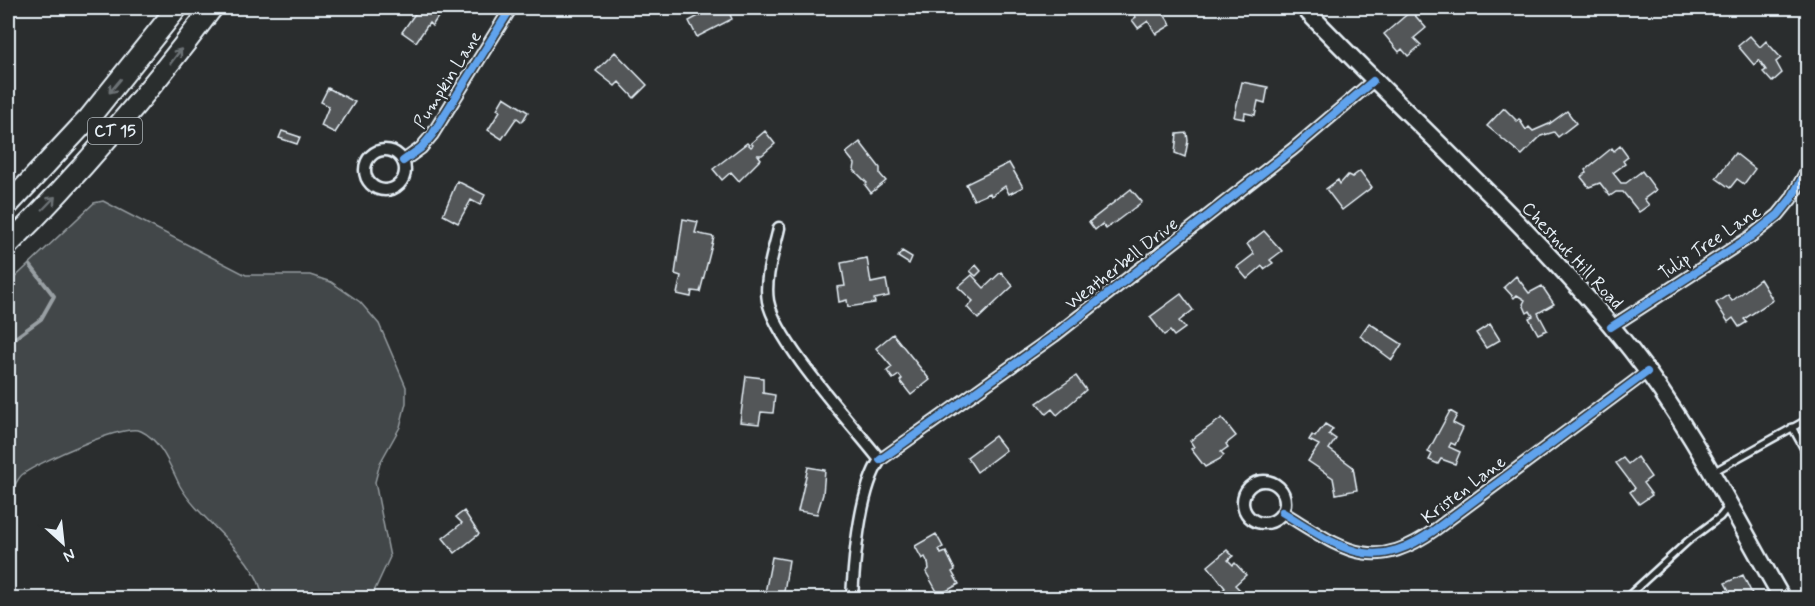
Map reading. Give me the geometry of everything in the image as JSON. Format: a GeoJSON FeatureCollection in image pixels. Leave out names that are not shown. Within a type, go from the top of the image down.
{"type":"FeatureCollection","features":[{"type":"Feature","properties":{"kind":"highway","name":"CT 15"},"geometry":{"type":"LineString","coordinates":[[8,205],[89,118],[177,8]]}},
{"type":"Feature","properties":{"kind":"highway","name":"CT 15"},"geometry":{"type":"LineString","coordinates":[[8,244],[87,164],[141,102],[212,8]]}},
{"type":"Feature","properties":{"kind":"main road","name":"Chestnut Hill Road"},"geometry":{"type":"LineString","coordinates":[[1304,8],[1373,81],[1537,245],[1611,327],[1647,372],[1711,473],[1782,598]]}},
{"type":"Feature","properties":{"kind":"street","name":"Pumpkin Lane"},"geometry":{"type":"LineString","coordinates":[[403,161],[421,148],[432,135],[511,8]]}},
{"type":"Feature","properties":{"kind":"street","name":"Weatherbell Drive"},"geometry":{"type":"LineString","coordinates":[[880,460],[1054,336],[1293,149],[1373,81]]}},
{"type":"Feature","properties":{"kind":"street","name":"Tulip Tree Lane"},"geometry":{"type":"LineString","coordinates":[[1611,327],[1750,237],[1778,215],[1791,199],[1808,168]]}},
{"type":"Feature","properties":{"kind":"street"},"geometry":{"type":"LineString","coordinates":[[779,228],[767,282],[768,300],[773,318],[803,363],[880,460],[871,473],[855,554],[852,598]]}},
{"type":"Feature","properties":{"kind":"street","name":"Kristen Lane"},"geometry":{"type":"LineString","coordinates":[[1282,512],[1350,551],[1383,554],[1402,549],[1428,535],[1647,372]]}},
{"type":"Feature","properties":{"kind":"lane"},"geometry":{"type":"LineString","coordinates":[[1711,473],[1808,419]]}},
{"type":"Feature","properties":{"kind":"lane"},"geometry":{"type":"LineString","coordinates":[[1792,427],[1808,456]]}},
{"type":"Feature","properties":{"kind":"lane"},"geometry":{"type":"LineString","coordinates":[[1626,598],[1688,541],[1720,517],[1730,505]]}},
{"type":"Feature","properties":{"kind":"shaded area"},"geometry":{"type":"Polygon","coordinates":[[[103,201],[246,275],[310,275],[331,282],[360,302],[379,324],[406,387],[406,403],[400,427],[380,463],[375,482],[390,557],[371,598],[263,598],[259,583],[251,568],[189,500],[160,448],[141,431],[132,430],[100,438],[32,468],[18,479],[8,502],[8,284],[94,203],[103,201]]]}},
{"type":"Feature","properties":{"kind":"building"},"geometry":{"type":"Polygon","coordinates":[[[419,8],[436,8],[434,10],[440,14],[432,26],[429,23],[416,42],[402,32],[419,8]]]}},
{"type":"Feature","properties":{"kind":"building"},"geometry":{"type":"Polygon","coordinates":[[[706,8],[727,8],[732,19],[697,37],[689,21],[708,11],[706,8]]]}},
{"type":"Feature","properties":{"kind":"building"},"geometry":{"type":"Polygon","coordinates":[[[1130,8],[1160,8],[1171,25],[1156,34],[1148,21],[1138,28],[1132,20],[1136,17],[1130,8]]]}},
{"type":"Feature","properties":{"kind":"building"},"geometry":{"type":"Polygon","coordinates":[[[1411,11],[1426,28],[1414,38],[1421,45],[1408,56],[1402,49],[1399,52],[1384,34],[1411,11]]]}},
{"type":"Feature","properties":{"kind":"building"},"geometry":{"type":"Polygon","coordinates":[[[1750,36],[1760,47],[1766,41],[1781,58],[1776,62],[1782,73],[1772,82],[1763,72],[1766,70],[1759,60],[1754,65],[1738,46],[1750,36]]]}},
{"type":"Feature","properties":{"kind":"building"},"geometry":{"type":"Polygon","coordinates":[[[615,52],[647,85],[634,98],[619,82],[615,86],[596,71],[615,52]]]}},
{"type":"Feature","properties":{"kind":"building"},"geometry":{"type":"Polygon","coordinates":[[[1242,82],[1268,87],[1265,103],[1258,101],[1255,115],[1245,113],[1244,119],[1234,117],[1242,82]]]}},
{"type":"Feature","properties":{"kind":"building"},"geometry":{"type":"Polygon","coordinates":[[[328,88],[355,102],[335,133],[321,126],[329,106],[321,102],[328,88]]]}},
{"type":"Feature","properties":{"kind":"building"},"geometry":{"type":"Polygon","coordinates":[[[504,97],[528,112],[522,122],[517,118],[515,120],[502,139],[488,130],[500,111],[497,109],[504,97]]]}},
{"type":"Feature","properties":{"kind":"building"},"geometry":{"type":"Polygon","coordinates":[[[1504,108],[1517,121],[1519,119],[1526,130],[1529,127],[1533,131],[1549,124],[1567,111],[1576,123],[1558,137],[1554,132],[1541,136],[1522,155],[1487,126],[1504,108]]]}},
{"type":"Feature","properties":{"kind":"building"},"geometry":{"type":"Polygon","coordinates":[[[282,131],[300,137],[297,144],[279,138],[282,131]]]}},
{"type":"Feature","properties":{"kind":"building"},"geometry":{"type":"Polygon","coordinates":[[[765,131],[775,144],[762,155],[758,155],[761,159],[739,181],[731,172],[722,180],[713,169],[747,143],[751,147],[753,145],[751,143],[765,131]]]}},
{"type":"Feature","properties":{"kind":"building"},"geometry":{"type":"Polygon","coordinates":[[[1187,133],[1185,157],[1175,153],[1177,134],[1187,133]]]}},
{"type":"Feature","properties":{"kind":"building"},"geometry":{"type":"Polygon","coordinates":[[[860,142],[880,168],[880,174],[886,181],[871,193],[865,185],[867,183],[854,170],[855,164],[846,153],[860,142]]]}},
{"type":"Feature","properties":{"kind":"building"},"geometry":{"type":"Polygon","coordinates":[[[1620,146],[1628,157],[1623,161],[1625,164],[1613,173],[1621,183],[1626,183],[1642,171],[1656,190],[1644,199],[1649,205],[1639,212],[1623,192],[1616,192],[1610,196],[1600,183],[1589,187],[1581,177],[1586,172],[1585,170],[1612,148],[1614,151],[1620,146]]]}},
{"type":"Feature","properties":{"kind":"building"},"geometry":{"type":"Polygon","coordinates":[[[1735,153],[1755,169],[1744,184],[1737,179],[1730,188],[1716,178],[1735,153]]]}},
{"type":"Feature","properties":{"kind":"building"},"geometry":{"type":"Polygon","coordinates":[[[1009,163],[1023,187],[1009,194],[1005,186],[991,196],[990,193],[974,200],[966,184],[1009,163]]]}},
{"type":"Feature","properties":{"kind":"building"},"geometry":{"type":"Polygon","coordinates":[[[1360,171],[1372,187],[1342,210],[1326,189],[1338,180],[1340,184],[1348,175],[1352,177],[1360,171]]]}},
{"type":"Feature","properties":{"kind":"building"},"geometry":{"type":"Polygon","coordinates":[[[457,181],[485,195],[480,205],[471,200],[458,223],[443,215],[457,181]]]}},
{"type":"Feature","properties":{"kind":"building"},"geometry":{"type":"Polygon","coordinates":[[[1131,189],[1142,202],[1106,229],[1102,224],[1095,230],[1089,222],[1131,189]]]}},
{"type":"Feature","properties":{"kind":"building"},"geometry":{"type":"Polygon","coordinates":[[[683,219],[698,222],[695,233],[714,237],[700,292],[692,291],[691,297],[677,294],[681,276],[675,274],[683,219]]]}},
{"type":"Feature","properties":{"kind":"building"},"geometry":{"type":"Polygon","coordinates":[[[1264,231],[1282,251],[1270,260],[1273,263],[1264,269],[1262,266],[1247,279],[1237,267],[1254,254],[1247,244],[1264,231]]]}},
{"type":"Feature","properties":{"kind":"building"},"geometry":{"type":"Polygon","coordinates":[[[902,251],[912,257],[909,264],[898,257],[902,251]]]}},
{"type":"Feature","properties":{"kind":"building"},"geometry":{"type":"Polygon","coordinates":[[[867,258],[871,283],[886,280],[889,296],[874,299],[875,303],[848,307],[847,300],[839,302],[837,287],[845,286],[841,263],[867,258]]]}},
{"type":"Feature","properties":{"kind":"building"},"geometry":{"type":"Polygon","coordinates":[[[976,265],[981,271],[976,276],[970,271],[976,265]]]}},
{"type":"Feature","properties":{"kind":"building"},"geometry":{"type":"Polygon","coordinates":[[[1001,272],[1013,286],[978,319],[967,307],[973,301],[958,287],[972,275],[984,288],[1001,272]]]}},
{"type":"Feature","properties":{"kind":"building"},"geometry":{"type":"Polygon","coordinates":[[[1516,276],[1529,293],[1542,286],[1554,304],[1538,313],[1547,330],[1538,334],[1529,318],[1533,316],[1530,311],[1527,313],[1523,304],[1525,300],[1517,295],[1514,298],[1504,287],[1516,276]]]}},
{"type":"Feature","properties":{"kind":"building"},"geometry":{"type":"Polygon","coordinates":[[[1760,279],[1773,300],[1744,319],[1747,322],[1739,327],[1733,318],[1728,322],[1716,303],[1728,295],[1732,301],[1760,279]]]}},
{"type":"Feature","properties":{"kind":"building"},"geometry":{"type":"Polygon","coordinates":[[[1181,294],[1193,310],[1179,321],[1185,328],[1174,336],[1170,331],[1164,335],[1150,317],[1181,294]]]}},
{"type":"Feature","properties":{"kind":"building"},"geometry":{"type":"Polygon","coordinates":[[[1369,323],[1402,344],[1392,360],[1360,336],[1369,323]]]}},
{"type":"Feature","properties":{"kind":"building"},"geometry":{"type":"Polygon","coordinates":[[[1490,324],[1500,340],[1486,348],[1476,333],[1490,324]]]}},
{"type":"Feature","properties":{"kind":"building"},"geometry":{"type":"Polygon","coordinates":[[[893,334],[930,380],[911,395],[900,381],[902,379],[899,375],[893,379],[887,371],[892,367],[876,348],[893,334]]]}},
{"type":"Feature","properties":{"kind":"building"},"geometry":{"type":"Polygon","coordinates":[[[746,376],[763,378],[763,393],[775,395],[773,413],[761,412],[759,424],[740,422],[746,376]]]}},
{"type":"Feature","properties":{"kind":"building"},"geometry":{"type":"Polygon","coordinates":[[[1076,376],[1086,390],[1057,415],[1052,409],[1046,414],[1037,403],[1076,376]]]}},
{"type":"Feature","properties":{"kind":"building"},"geometry":{"type":"Polygon","coordinates":[[[1450,411],[1457,415],[1453,423],[1463,428],[1455,445],[1451,443],[1449,447],[1460,452],[1455,464],[1441,459],[1438,464],[1429,460],[1432,454],[1428,452],[1450,411]]]}},
{"type":"Feature","properties":{"kind":"building"},"geometry":{"type":"Polygon","coordinates":[[[1222,418],[1236,436],[1226,444],[1228,447],[1221,452],[1224,455],[1220,459],[1205,467],[1191,449],[1194,447],[1190,441],[1222,418]]]}},
{"type":"Feature","properties":{"kind":"building"},"geometry":{"type":"Polygon","coordinates":[[[1325,424],[1333,429],[1329,434],[1336,439],[1329,449],[1353,467],[1357,490],[1336,494],[1333,478],[1308,461],[1319,445],[1309,440],[1312,435],[1315,437],[1325,424]]]}},
{"type":"Feature","properties":{"kind":"building"},"geometry":{"type":"Polygon","coordinates":[[[995,436],[1006,450],[977,472],[967,457],[995,436]]]}},
{"type":"Feature","properties":{"kind":"building"},"geometry":{"type":"Polygon","coordinates":[[[1637,457],[1651,477],[1643,483],[1652,495],[1639,504],[1630,492],[1635,488],[1616,463],[1623,458],[1628,464],[1637,457]]]}},
{"type":"Feature","properties":{"kind":"building"},"geometry":{"type":"Polygon","coordinates":[[[808,467],[825,470],[823,494],[817,514],[798,511],[808,467]]]}},
{"type":"Feature","properties":{"kind":"building"},"geometry":{"type":"Polygon","coordinates":[[[464,511],[479,534],[455,553],[443,538],[462,523],[456,517],[464,511]]]}},
{"type":"Feature","properties":{"kind":"building"},"geometry":{"type":"Polygon","coordinates":[[[936,534],[943,547],[939,549],[941,554],[946,552],[955,570],[952,572],[959,584],[939,595],[926,572],[929,569],[928,563],[925,557],[922,559],[915,546],[936,534]]]}},
{"type":"Feature","properties":{"kind":"building"},"geometry":{"type":"Polygon","coordinates":[[[1227,550],[1233,556],[1228,560],[1233,565],[1235,563],[1246,575],[1235,585],[1242,592],[1235,598],[1227,598],[1221,592],[1225,588],[1208,566],[1227,550]]]}},
{"type":"Feature","properties":{"kind":"building"},"geometry":{"type":"Polygon","coordinates":[[[772,557],[789,560],[783,598],[764,598],[772,557]]]}},
{"type":"Feature","properties":{"kind":"building"},"geometry":{"type":"Polygon","coordinates":[[[1743,575],[1754,598],[1737,598],[1735,594],[1732,596],[1725,583],[1743,575]]]}},
{"type":"Feature","properties":{"kind":"building"},"geometry":{"type":"Polygon","coordinates":[[[1513,591],[1522,597],[1508,598],[1513,591]]]}},
{"type":"Feature","properties":{"kind":"waterway"},"geometry":{"type":"LineString","coordinates":[[8,343],[41,319],[54,296],[30,265]]}},
{"type":"Feature","properties":{"kind":"cycle path"},"geometry":{"type":"LineString","coordinates":[[403,161],[421,148],[432,135],[511,8]]}},
{"type":"Feature","properties":{"kind":"cycle path"},"geometry":{"type":"LineString","coordinates":[[880,460],[1054,336],[1293,149],[1373,81]]}},
{"type":"Feature","properties":{"kind":"cycle path"},"geometry":{"type":"LineString","coordinates":[[1611,327],[1750,237],[1778,215],[1791,199],[1808,168]]}},
{"type":"Feature","properties":{"kind":"cycle path"},"geometry":{"type":"LineString","coordinates":[[1282,512],[1340,546],[1357,552],[1375,554],[1393,551],[1413,543],[1436,529],[1647,372]]}}]}
